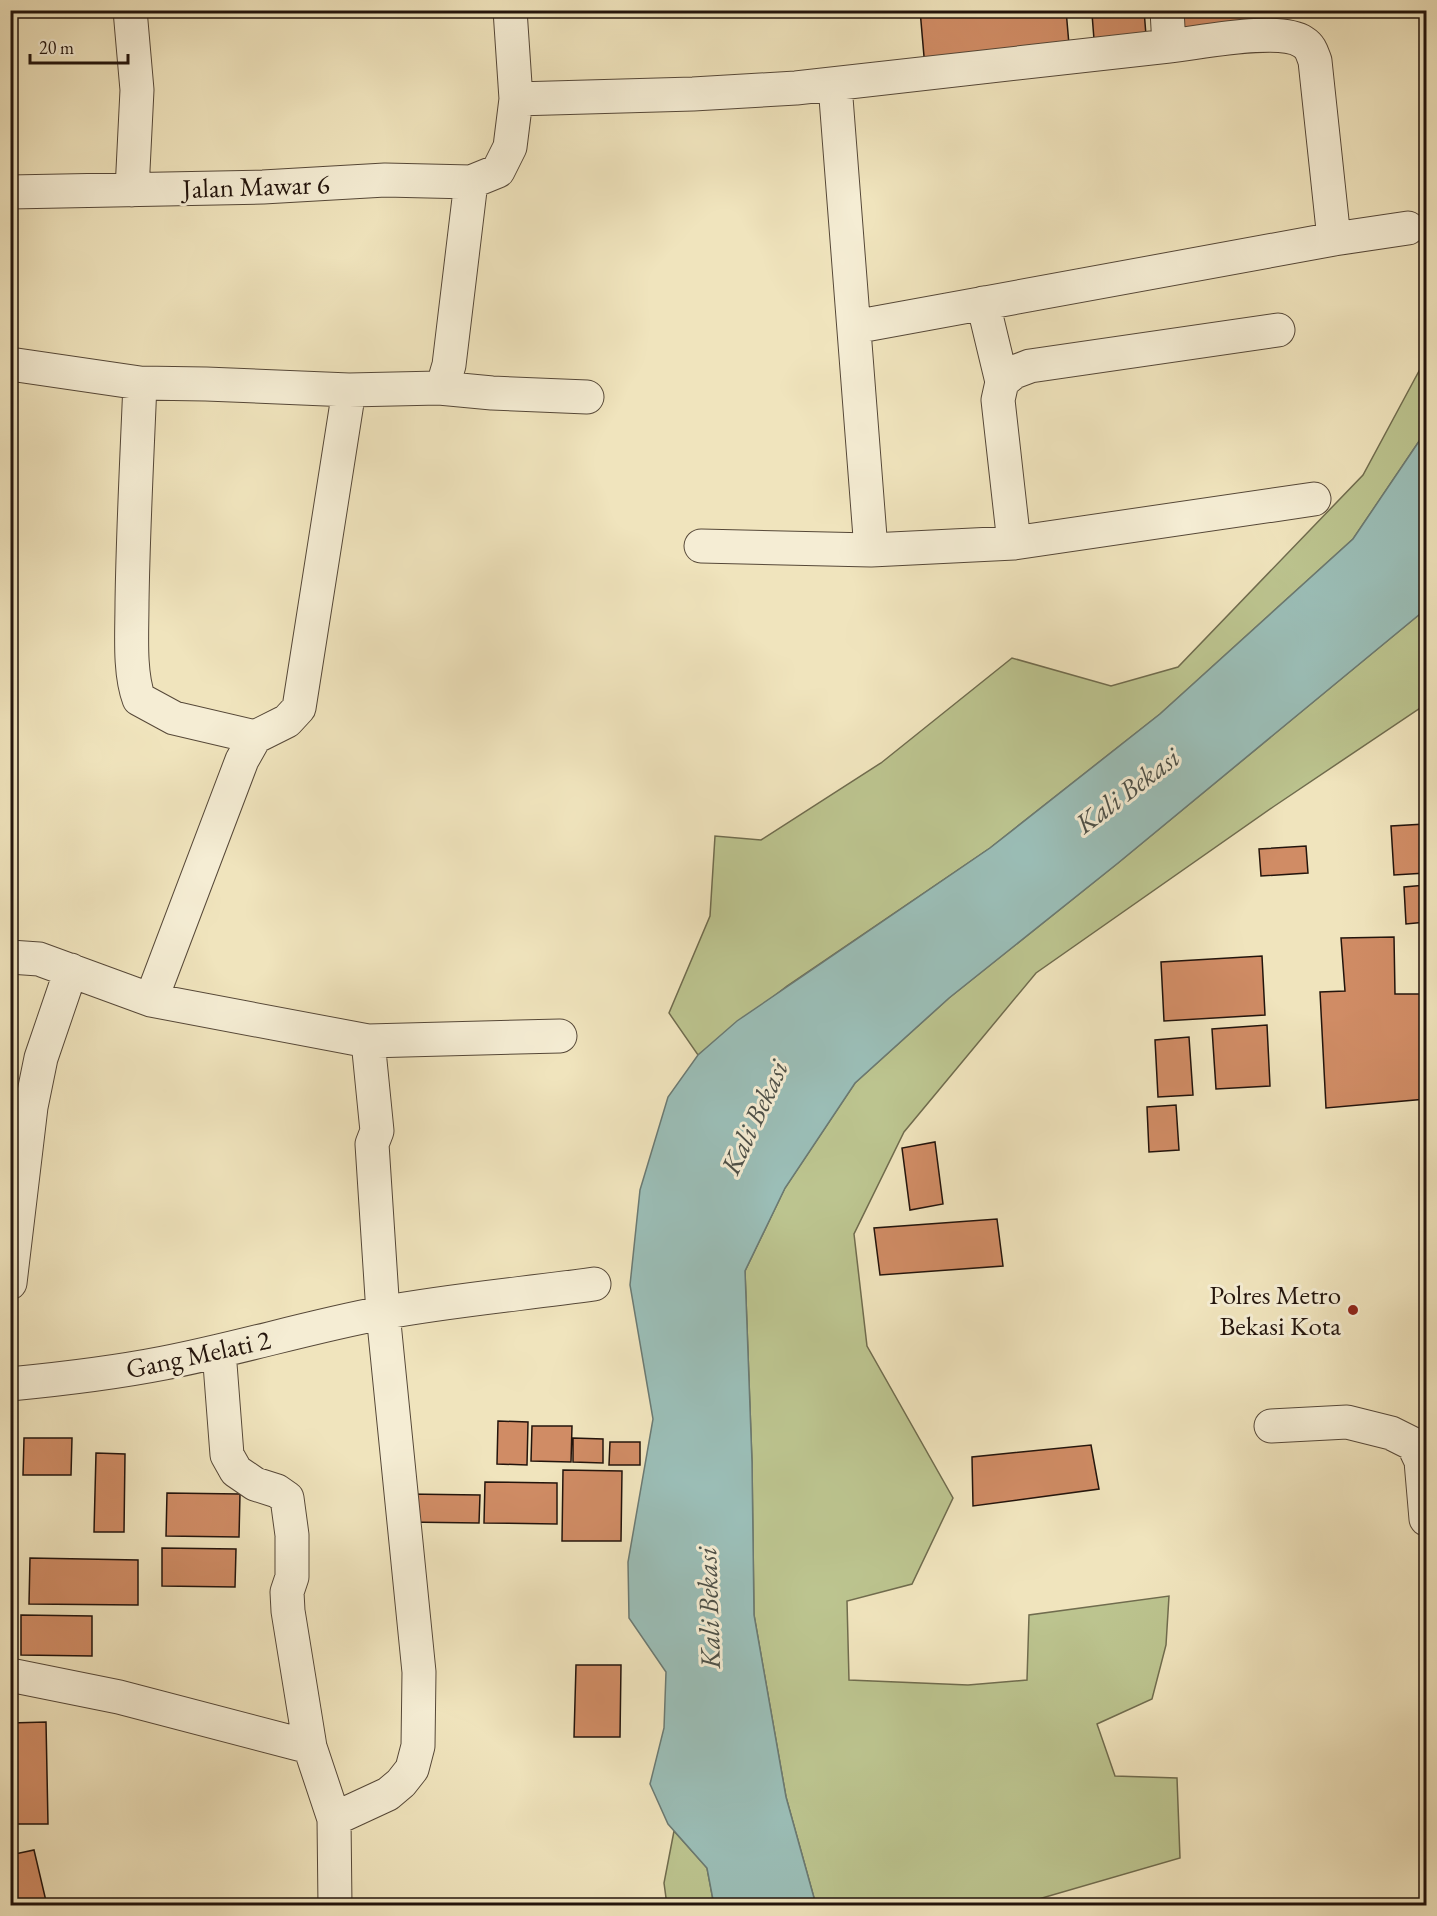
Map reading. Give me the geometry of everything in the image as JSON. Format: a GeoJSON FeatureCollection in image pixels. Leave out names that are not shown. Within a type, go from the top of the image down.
{"type":"FeatureCollection","features":[{"type":"Feature","properties":{"kind":"street"},"geometry":{"type":"LineString","coordinates":[[130,10],[137,90],[132,190]]}},
{"type":"Feature","properties":{"kind":"street"},"geometry":{"type":"LineString","coordinates":[[439,387],[444,382],[449,365],[484,176],[510,147],[516,99],[510,10]]}},
{"type":"Feature","properties":{"kind":"street"},"geometry":{"type":"LineString","coordinates":[[1167,10],[1169,46]]}},
{"type":"Feature","properties":{"kind":"street"},"geometry":{"type":"LineString","coordinates":[[516,99],[693,94],[835,85],[1266,35],[1288,37],[1302,41],[1311,49],[1315,61],[1334,239]]}},
{"type":"Feature","properties":{"kind":"street"},"geometry":{"type":"LineString","coordinates":[[835,85],[871,550]]}},
{"type":"Feature","properties":{"kind":"street","name":"Jalan Mawar 6"},"geometry":{"type":"LineString","coordinates":[[10,192],[263,187],[484,176]]}},
{"type":"Feature","properties":{"kind":"street"},"geometry":{"type":"LineString","coordinates":[[854,327],[1334,239],[1408,228]]}},
{"type":"Feature","properties":{"kind":"street"},"geometry":{"type":"LineString","coordinates":[[983,303],[1002,382],[998,400],[1014,543]]}},
{"type":"Feature","properties":{"kind":"street"},"geometry":{"type":"LineString","coordinates":[[1002,382],[1014,372],[1030,366],[1107,353],[1278,330]]}},
{"type":"Feature","properties":{"kind":"street"},"geometry":{"type":"LineString","coordinates":[[10,364],[140,383],[349,390],[439,387],[492,393],[587,397]]}},
{"type":"Feature","properties":{"kind":"street"},"geometry":{"type":"LineString","coordinates":[[140,383],[132,602],[135,690],[139,699],[174,718],[255,737]]}},
{"type":"Feature","properties":{"kind":"street"},"geometry":{"type":"LineString","coordinates":[[151,1000],[242,760],[255,737],[287,721],[299,708],[349,390]]}},
{"type":"Feature","properties":{"kind":"street"},"geometry":{"type":"LineString","coordinates":[[701,546],[871,550],[1014,543],[1314,499]]}},
{"type":"Feature","properties":{"kind":"street"},"geometry":{"type":"LineString","coordinates":[[10,957],[39,959],[151,1000],[368,1041],[560,1036]]}},
{"type":"Feature","properties":{"kind":"street"},"geometry":{"type":"LineString","coordinates":[[10,1283],[30,1107],[41,1058],[71,970]]}},
{"type":"Feature","properties":{"kind":"street"},"geometry":{"type":"LineString","coordinates":[[334,1819],[374,1802],[401,1783],[412,1769],[418,1746],[419,1672],[411,1611],[383,1313],[372,1144],[377,1131],[368,1041]]}},
{"type":"Feature","properties":{"kind":"street","name":"Gang Melati 2"},"geometry":{"type":"LineString","coordinates":[[10,1384],[86,1377],[165,1363],[304,1329],[383,1313],[594,1284]]}},
{"type":"Feature","properties":{"kind":"street"},"geometry":{"type":"LineString","coordinates":[[219,1351],[227,1455],[236,1471],[255,1484],[277,1491],[287,1498],[292,1535],[292,1577],[287,1592],[288,1611],[310,1747],[334,1819],[335,1905]]}},
{"type":"Feature","properties":{"kind":"street"},"geometry":{"type":"LineString","coordinates":[[1271,1426],[1347,1422],[1391,1433],[1413,1444],[1421,1461],[1426,1519]]}},
{"type":"Feature","properties":{"kind":"street"},"geometry":{"type":"LineString","coordinates":[[10,1675],[119,1697],[310,1747]]}},
{"type":"Feature","properties":{"kind":"green space"},"geometry":{"type":"Polygon","coordinates":[[[1426,358],[1426,431],[1353,539],[1160,714],[990,848],[787,986],[698,1055],[669,1013],[710,916],[715,836],[761,840],[881,763],[1012,658],[1111,686],[1178,667],[1363,475],[1426,358]]]}},
{"type":"Feature","properties":{"kind":"green space"},"geometry":{"type":"Polygon","coordinates":[[[1426,609],[1426,704],[1273,807],[1036,973],[904,1132],[854,1234],[867,1346],[953,1498],[912,1584],[847,1601],[849,1680],[968,1685],[1027,1680],[1029,1615],[1169,1596],[1166,1645],[1152,1699],[1097,1724],[1115,1776],[1177,1778],[1180,1858],[1018,1905],[816,1905],[786,1797],[754,1615],[752,1462],[745,1271],[785,1188],[855,1083],[949,998],[1118,863],[1426,609]]]}},
{"type":"Feature","properties":{"kind":"green space"},"geometry":{"type":"Polygon","coordinates":[[[674,1831],[707,1868],[714,1905],[667,1905],[664,1883],[674,1831]]]}},
{"type":"Feature","properties":{"kind":"water","name":"Kali Bekasi"},"geometry":{"type":"Polygon","coordinates":[[[1426,431],[1426,609],[1118,863],[949,998],[855,1083],[785,1188],[745,1271],[752,1462],[754,1615],[786,1797],[816,1905],[714,1905],[707,1868],[668,1824],[650,1784],[664,1728],[666,1672],[629,1618],[628,1562],[653,1419],[630,1285],[640,1190],[668,1097],[698,1055],[737,1021],[990,848],[1160,714],[1353,539],[1426,431]]]}},
{"type":"Feature","properties":{"kind":"building"},"geometry":{"type":"Polygon","coordinates":[[[920,10],[1066,10],[1070,56],[925,68],[920,10]]]}},
{"type":"Feature","properties":{"kind":"building"},"geometry":{"type":"Polygon","coordinates":[[[1078,10],[1122,10],[1078,14],[1078,10]]]}},
{"type":"Feature","properties":{"kind":"building"},"geometry":{"type":"Polygon","coordinates":[[[1144,10],[1147,48],[1095,52],[1092,14],[1144,10]]]}},
{"type":"Feature","properties":{"kind":"building"},"geometry":{"type":"Polygon","coordinates":[[[1183,10],[1260,10],[1261,33],[1185,37],[1183,10]]]}},
{"type":"Feature","properties":{"kind":"building"},"geometry":{"type":"Polygon","coordinates":[[[1423,792],[1426,792],[1426,873],[1394,875],[1391,826],[1425,824],[1423,792]]]}},
{"type":"Feature","properties":{"kind":"building"},"geometry":{"type":"Polygon","coordinates":[[[1306,846],[1308,873],[1261,876],[1259,849],[1306,846]]]}},
{"type":"Feature","properties":{"kind":"building"},"geometry":{"type":"Polygon","coordinates":[[[1426,885],[1426,922],[1406,924],[1404,887],[1426,885]]]}},
{"type":"Feature","properties":{"kind":"building"},"geometry":{"type":"Polygon","coordinates":[[[1394,937],[1395,994],[1426,994],[1426,1099],[1326,1108],[1320,992],[1345,991],[1341,938],[1394,937]]]}},
{"type":"Feature","properties":{"kind":"building"},"geometry":{"type":"Polygon","coordinates":[[[1262,956],[1265,1015],[1164,1021],[1161,962],[1262,956]]]}},
{"type":"Feature","properties":{"kind":"building"},"geometry":{"type":"Polygon","coordinates":[[[1267,1025],[1270,1086],[1216,1089],[1212,1029],[1267,1025]]]}},
{"type":"Feature","properties":{"kind":"building"},"geometry":{"type":"Polygon","coordinates":[[[1189,1037],[1193,1095],[1158,1097],[1155,1040],[1189,1037]]]}},
{"type":"Feature","properties":{"kind":"building"},"geometry":{"type":"Polygon","coordinates":[[[1176,1105],[1179,1150],[1149,1152],[1147,1107],[1176,1105]]]}},
{"type":"Feature","properties":{"kind":"building"},"geometry":{"type":"Polygon","coordinates":[[[935,1142],[943,1204],[910,1210],[902,1148],[935,1142]]]}},
{"type":"Feature","properties":{"kind":"building"},"geometry":{"type":"Polygon","coordinates":[[[997,1219],[1003,1266],[880,1275],[874,1228],[997,1219]]]}},
{"type":"Feature","properties":{"kind":"building"},"geometry":{"type":"Polygon","coordinates":[[[498,1421],[528,1422],[527,1465],[497,1464],[498,1421]]]}},
{"type":"Feature","properties":{"kind":"building"},"geometry":{"type":"Polygon","coordinates":[[[532,1426],[572,1426],[571,1462],[531,1461],[532,1426]]]}},
{"type":"Feature","properties":{"kind":"building"},"geometry":{"type":"Polygon","coordinates":[[[24,1438],[72,1438],[71,1475],[23,1475],[24,1438]]]}},
{"type":"Feature","properties":{"kind":"building"},"geometry":{"type":"Polygon","coordinates":[[[573,1438],[603,1439],[603,1463],[573,1462],[573,1438]]]}},
{"type":"Feature","properties":{"kind":"building"},"geometry":{"type":"Polygon","coordinates":[[[610,1442],[640,1442],[640,1465],[609,1465],[610,1442]]]}},
{"type":"Feature","properties":{"kind":"building"},"geometry":{"type":"Polygon","coordinates":[[[1091,1445],[1099,1489],[973,1506],[972,1457],[1091,1445]]]}},
{"type":"Feature","properties":{"kind":"building"},"geometry":{"type":"Polygon","coordinates":[[[96,1453],[125,1454],[124,1532],[94,1532],[96,1453]]]}},
{"type":"Feature","properties":{"kind":"building"},"geometry":{"type":"Polygon","coordinates":[[[563,1470],[622,1471],[621,1541],[562,1541],[563,1470]]]}},
{"type":"Feature","properties":{"kind":"building"},"geometry":{"type":"Polygon","coordinates":[[[485,1482],[557,1483],[557,1524],[484,1523],[485,1482]]]}},
{"type":"Feature","properties":{"kind":"building"},"geometry":{"type":"Polygon","coordinates":[[[167,1493],[240,1494],[239,1537],[166,1536],[167,1493]]]}},
{"type":"Feature","properties":{"kind":"building"},"geometry":{"type":"Polygon","coordinates":[[[406,1494],[480,1495],[479,1523],[405,1522],[406,1494]]]}},
{"type":"Feature","properties":{"kind":"building"},"geometry":{"type":"Polygon","coordinates":[[[162,1548],[236,1549],[235,1587],[162,1586],[162,1548]]]}},
{"type":"Feature","properties":{"kind":"building"},"geometry":{"type":"Polygon","coordinates":[[[30,1558],[138,1560],[138,1605],[29,1604],[30,1558]]]}},
{"type":"Feature","properties":{"kind":"building"},"geometry":{"type":"Polygon","coordinates":[[[21,1615],[92,1616],[92,1656],[21,1655],[21,1615]]]}},
{"type":"Feature","properties":{"kind":"building"},"geometry":{"type":"Polygon","coordinates":[[[576,1665],[621,1665],[620,1737],[574,1737],[576,1665]]]}},
{"type":"Feature","properties":{"kind":"building"},"geometry":{"type":"Polygon","coordinates":[[[46,1722],[48,1824],[10,1824],[10,1723],[46,1722]]]}},
{"type":"Feature","properties":{"kind":"building"},"geometry":{"type":"Polygon","coordinates":[[[34,1850],[46,1901],[28,1906],[10,1906],[10,1855],[34,1850]]]}},
{"type":"Feature","properties":{"kind":"place","name":"Polres Metro Bekasi Kota"},"geometry":{"type":"Point","coordinates":[1353,1310]}}]}
